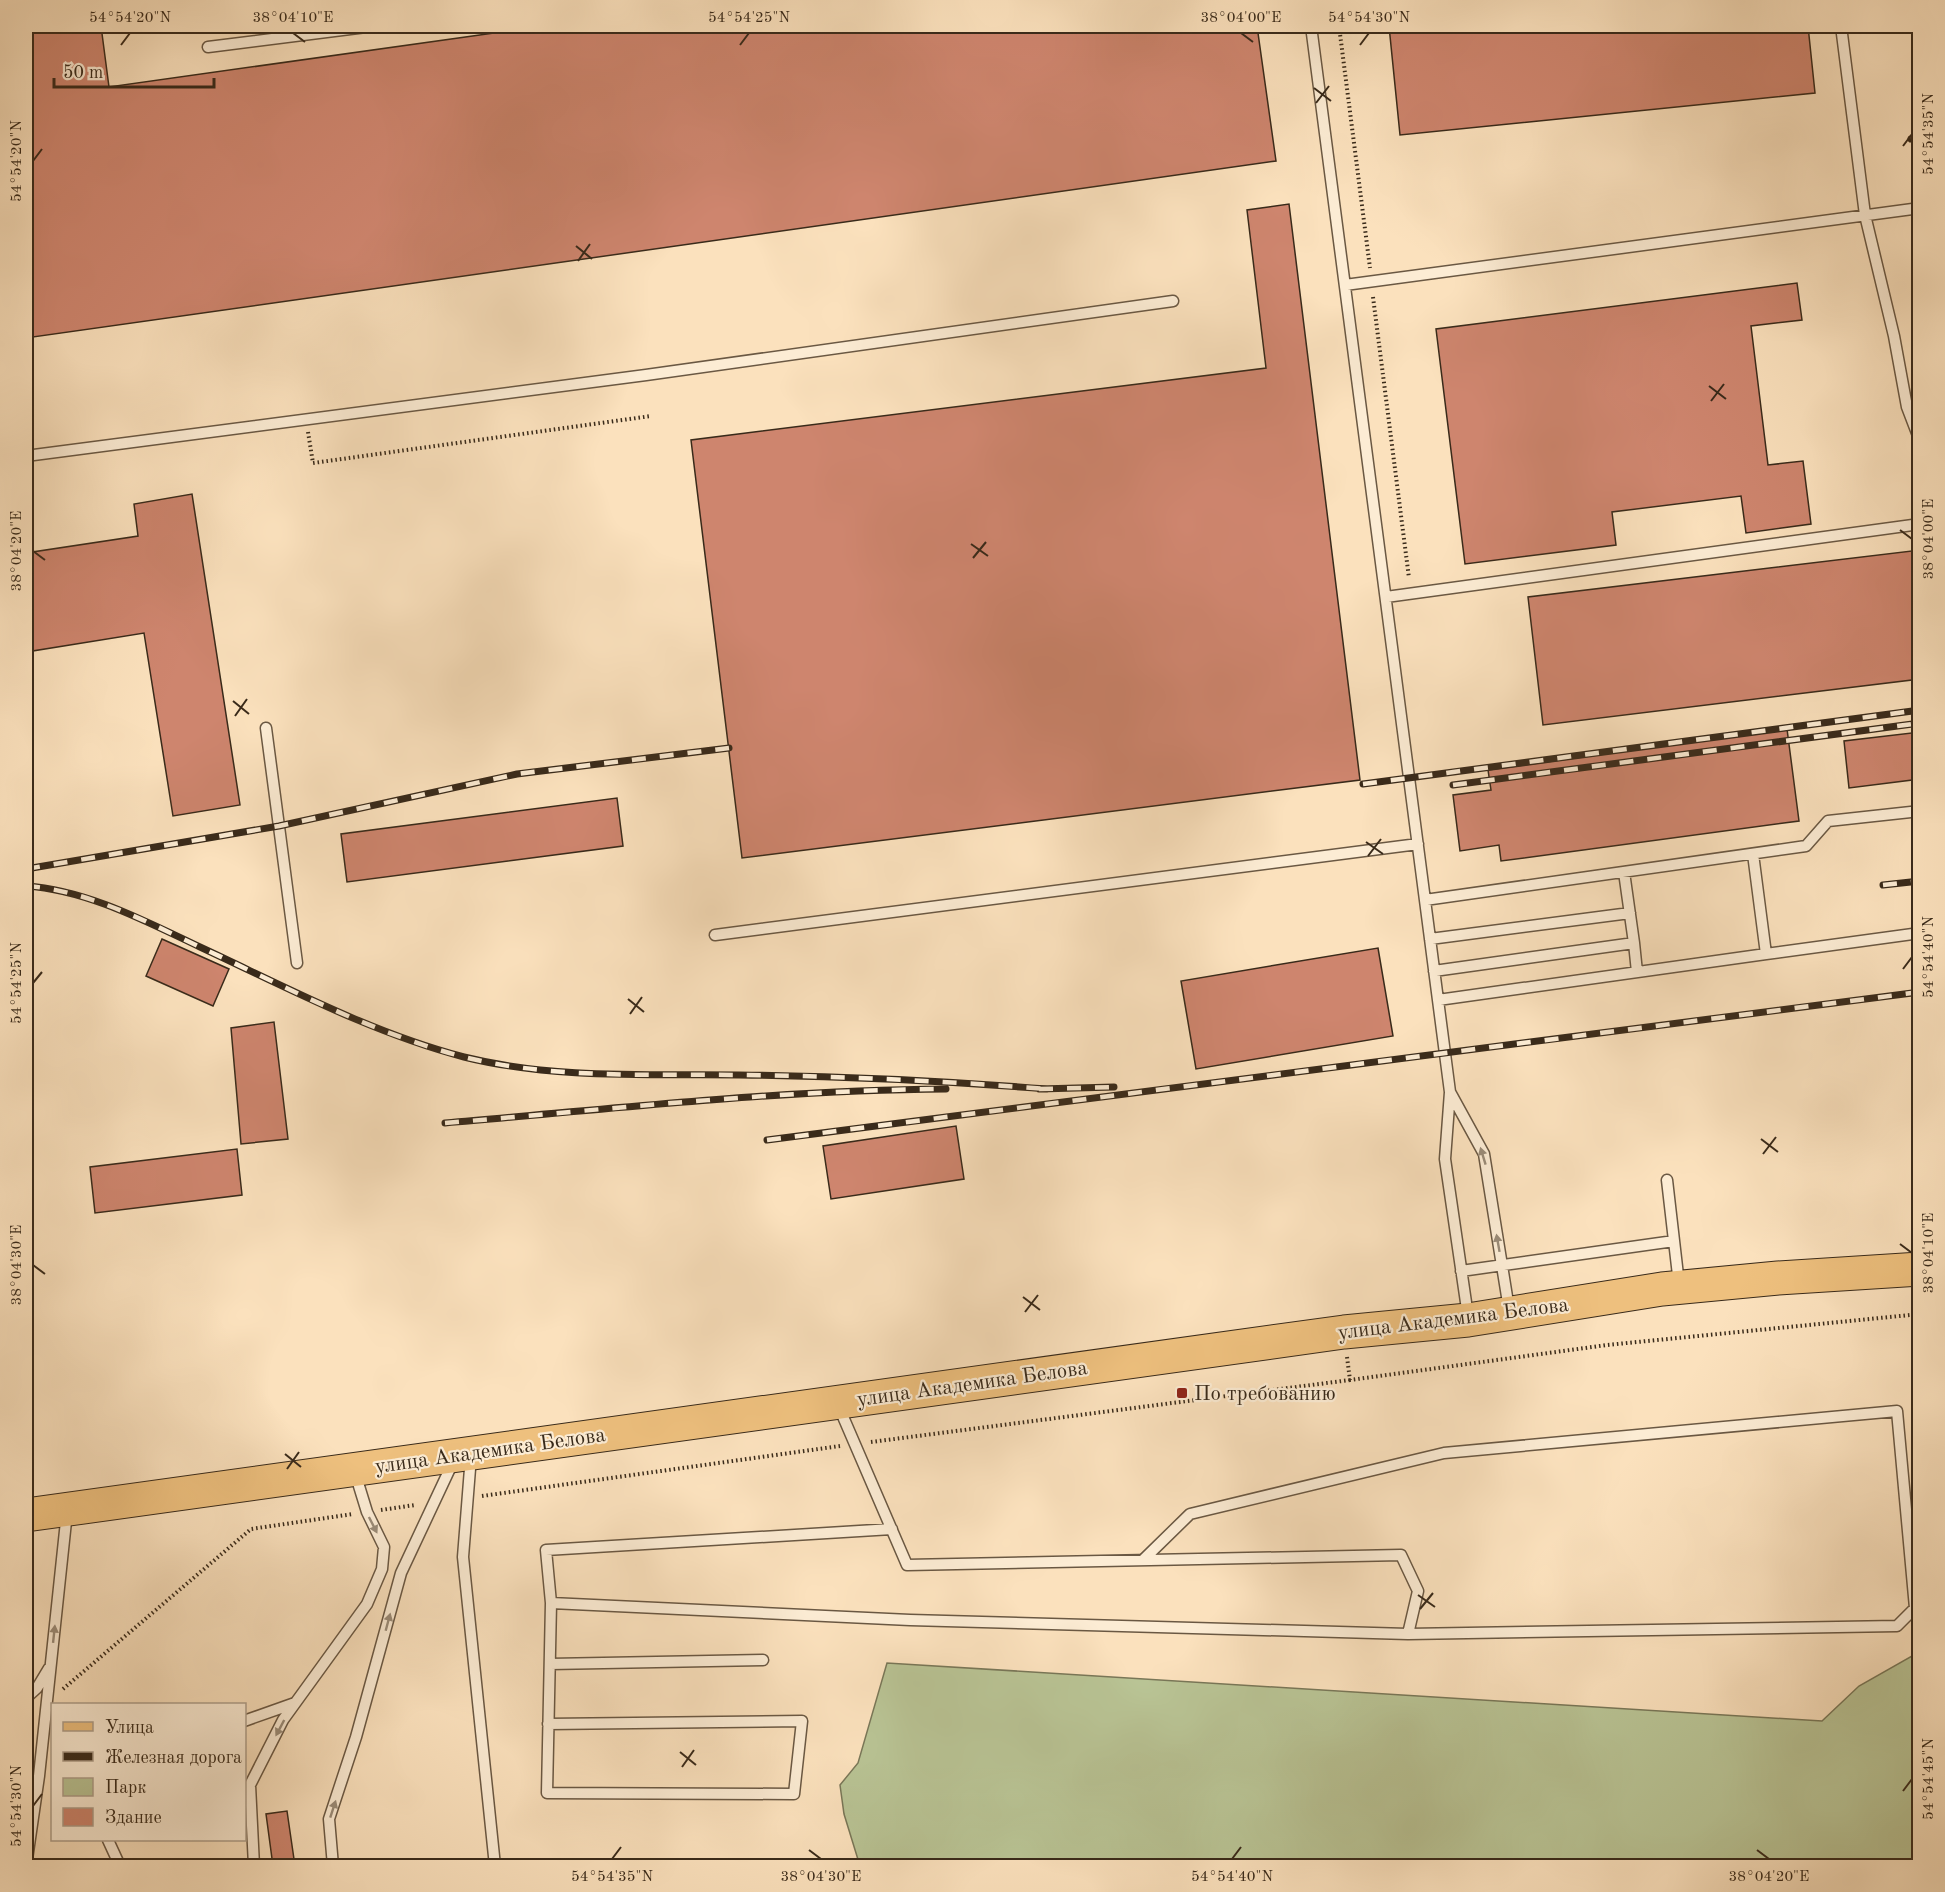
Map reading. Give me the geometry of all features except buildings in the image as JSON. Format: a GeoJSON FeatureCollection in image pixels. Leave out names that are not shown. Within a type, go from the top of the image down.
{"type":"FeatureCollection","features":[{"type":"Feature","properties":{"kind":"main road","name":"улица Академика Белова"},"geometry":{"type":"LineString","coordinates":[[26,1515],[1344,1332],[1468,1320],[1680,1287],[1920,1269]]}},
{"type":"Feature","properties":{"kind":"lane"},"geometry":{"type":"LineString","coordinates":[[208,47],[374,26]]}},
{"type":"Feature","properties":{"kind":"lane"},"geometry":{"type":"LineString","coordinates":[[1311,26],[1450,1092],[1445,1159],[1468,1320]]}},
{"type":"Feature","properties":{"kind":"lane"},"geometry":{"type":"LineString","coordinates":[[1841,26],[1865,215],[1894,336],[1907,408],[1920,441]]}},
{"type":"Feature","properties":{"kind":"lane"},"geometry":{"type":"LineString","coordinates":[[1345,285],[1920,208]]}},
{"type":"Feature","properties":{"kind":"lane"},"geometry":{"type":"LineString","coordinates":[[26,456],[1173,302]]}},
{"type":"Feature","properties":{"kind":"lane"},"geometry":{"type":"LineString","coordinates":[[1386,597],[1920,524]]}},
{"type":"Feature","properties":{"kind":"lane"},"geometry":{"type":"LineString","coordinates":[[266,728],[297,963]]}},
{"type":"Feature","properties":{"kind":"lane"},"geometry":{"type":"LineString","coordinates":[[1425,900],[1806,846],[1828,821],[1920,811]]}},
{"type":"Feature","properties":{"kind":"lane"},"geometry":{"type":"LineString","coordinates":[[715,935],[1418,844]]}},
{"type":"Feature","properties":{"kind":"lane"},"geometry":{"type":"LineString","coordinates":[[1753,854],[1766,954]]}},
{"type":"Feature","properties":{"kind":"lane"},"geometry":{"type":"LineString","coordinates":[[1624,872],[1638,972]]}},
{"type":"Feature","properties":{"kind":"lane"},"geometry":{"type":"LineString","coordinates":[[1430,939],[1630,913]]}},
{"type":"Feature","properties":{"kind":"lane"},"geometry":{"type":"LineString","coordinates":[[1438,1000],[1920,933]]}},
{"type":"Feature","properties":{"kind":"lane"},"geometry":{"type":"LineString","coordinates":[[1434,970],[1634,943]]}},
{"type":"Feature","properties":{"kind":"lane"},"geometry":{"type":"LineString","coordinates":[[1450,1092],[1484,1154],[1510,1314]]}},
{"type":"Feature","properties":{"kind":"lane"},"geometry":{"type":"LineString","coordinates":[[1667,1180],[1680,1287]]}},
{"type":"Feature","properties":{"kind":"lane"},"geometry":{"type":"LineString","coordinates":[[1461,1271],[1674,1241]]}},
{"type":"Feature","properties":{"kind":"lane"},"geometry":{"type":"LineString","coordinates":[[836,1402],[907,1565],[1401,1555],[1418,1591],[1408,1634]]}},
{"type":"Feature","properties":{"kind":"lane"},"geometry":{"type":"LineString","coordinates":[[551,1603],[910,1620],[1408,1634],[1897,1626],[1915,1608],[1897,1411],[1444,1454],[1190,1514],[1143,1560]]}},
{"type":"Feature","properties":{"kind":"lane"},"geometry":{"type":"LineString","coordinates":[[464,1453],[468,1498],[464,1557],[495,1866]]}},
{"type":"Feature","properties":{"kind":"lane"},"geometry":{"type":"LineString","coordinates":[[333,1866],[329,1819],[356,1737],[401,1573],[434,1503],[464,1453]]}},
{"type":"Feature","properties":{"kind":"lane"},"geometry":{"type":"LineString","coordinates":[[254,1866],[248,1825],[250,1785],[295,1702],[368,1604],[382,1569],[384,1547],[367,1512],[354,1470]]}},
{"type":"Feature","properties":{"kind":"lane"},"geometry":{"type":"LineString","coordinates":[[26,1866],[47,1703],[67,1509]]}},
{"type":"Feature","properties":{"kind":"lane"},"geometry":{"type":"LineString","coordinates":[[549,1724],[802,1721],[794,1794],[547,1792],[551,1603],[546,1550],[892,1529]]}},
{"type":"Feature","properties":{"kind":"lane"},"geometry":{"type":"LineString","coordinates":[[550,1664],[763,1660]]}},
{"type":"Feature","properties":{"kind":"lane"},"geometry":{"type":"LineString","coordinates":[[26,1698],[37,1688],[51,1666]]}},
{"type":"Feature","properties":{"kind":"lane"},"geometry":{"type":"LineString","coordinates":[[246,1720],[295,1702]]}},
{"type":"Feature","properties":{"kind":"lane"},"geometry":{"type":"LineString","coordinates":[[47,1703],[51,1713]]}},
{"type":"Feature","properties":{"kind":"lane"},"geometry":{"type":"LineString","coordinates":[[109,1841],[120,1866]]}},
{"type":"Feature","properties":{"kind":"path"},"geometry":{"type":"LineString","coordinates":[[1339,26],[1411,594]]}},
{"type":"Feature","properties":{"kind":"path"},"geometry":{"type":"LineString","coordinates":[[306,420],[312,463],[651,416]]}},
{"type":"Feature","properties":{"kind":"path"},"geometry":{"type":"LineString","coordinates":[[468,1498],[855,1444],[1607,1345],[1920,1314]]}},
{"type":"Feature","properties":{"kind":"path"},"geometry":{"type":"LineString","coordinates":[[1344,1332],[1350,1380]]}},
{"type":"Feature","properties":{"kind":"path"},"geometry":{"type":"LineString","coordinates":[[47,1703],[251,1529],[434,1503]]}},
{"type":"Feature","properties":{"kind":"green space"},"geometry":{"type":"Polygon","coordinates":[[[1919,1652],[1919,1866],[860,1866],[844,1814],[840,1785],[858,1763],[887,1663],[1822,1721],[1859,1686],[1919,1652]]]}},
{"type":"Feature","properties":{"kind":"railway"},"geometry":{"type":"LineString","coordinates":[[1911,139],[1920,138]]}},
{"type":"Feature","properties":{"kind":"railway"},"geometry":{"type":"LineString","coordinates":[[1363,784],[1920,710]]}},
{"type":"Feature","properties":{"kind":"railway"},"geometry":{"type":"LineString","coordinates":[[1453,785],[1920,723]]}},
{"type":"Feature","properties":{"kind":"railway"},"geometry":{"type":"LineString","coordinates":[[26,869],[279,826],[517,774],[729,748]]}},
{"type":"Feature","properties":{"kind":"railway"},"geometry":{"type":"LineString","coordinates":[[1883,885],[1920,881]]}},
{"type":"Feature","properties":{"kind":"railway"},"geometry":{"type":"LineString","coordinates":[[26,886],[71,894],[115,908],[363,1022],[430,1047],[498,1064],[601,1074],[855,1078],[1047,1089]]}},
{"type":"Feature","properties":{"kind":"railway"},"geometry":{"type":"LineString","coordinates":[[767,1140],[1920,992]]}},
{"type":"Feature","properties":{"kind":"railway"},"geometry":{"type":"LineString","coordinates":[[1039,1089],[1114,1087]]}},
{"type":"Feature","properties":{"kind":"railway"},"geometry":{"type":"LineString","coordinates":[[445,1123],[758,1097],[946,1089]]}},
{"type":"Feature","properties":{"kind":"place","name":"По требованию"},"geometry":{"type":"Point","coordinates":[1182,1393]}}]}
